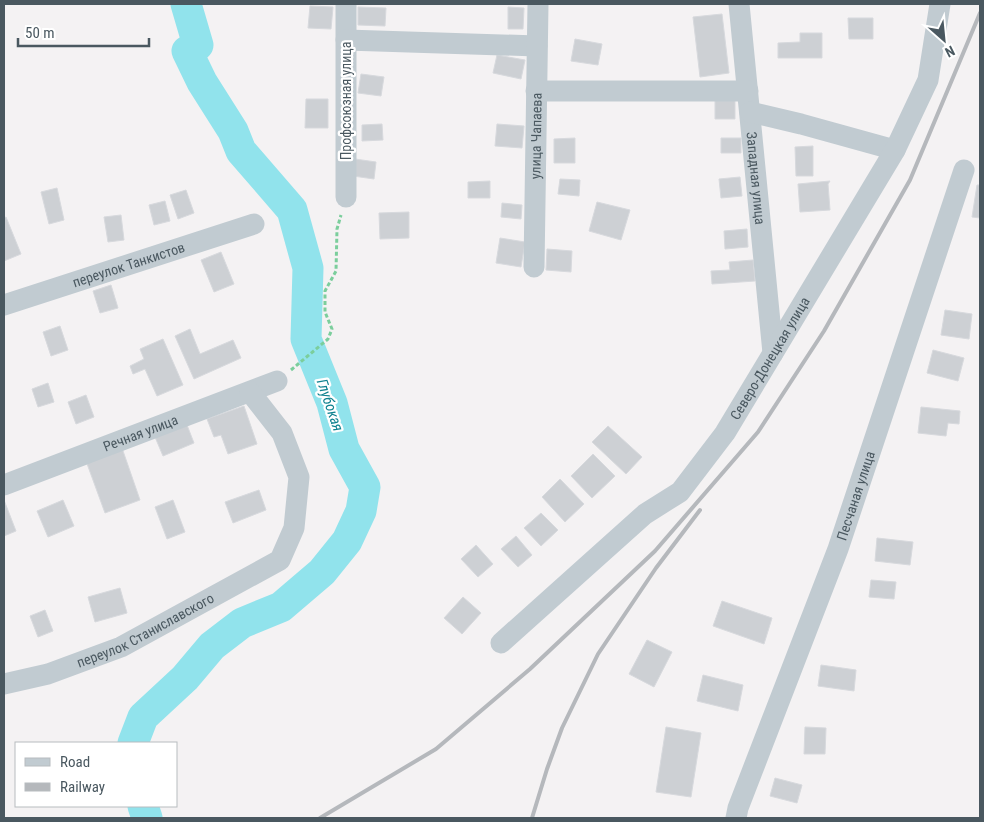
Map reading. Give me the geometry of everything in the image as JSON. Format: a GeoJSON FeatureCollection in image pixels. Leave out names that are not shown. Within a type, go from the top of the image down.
{"type":"FeatureCollection","features":[{"type":"Feature","properties":{"kind":"street","name":"Профсоюзная улица"},"geometry":{"type":"LineString","coordinates":[[346,4],[346,197]]}},
{"type":"Feature","properties":{"kind":"street","name":"улица Чапаева"},"geometry":{"type":"LineString","coordinates":[[534,266],[538,4]]}},
{"type":"Feature","properties":{"kind":"street","name":"Западная улица"},"geometry":{"type":"LineString","coordinates":[[739,4],[774,353]]}},
{"type":"Feature","properties":{"kind":"street","name":"Северо-Донецкая улица"},"geometry":{"type":"LineString","coordinates":[[501,643],[645,514],[680,492],[725,433],[894,150],[928,80],[940,4]]}},
{"type":"Feature","properties":{"kind":"street"},"geometry":{"type":"LineString","coordinates":[[346,40],[537,46]]}},
{"type":"Feature","properties":{"kind":"street"},"geometry":{"type":"LineString","coordinates":[[536,91],[748,91]]}},
{"type":"Feature","properties":{"kind":"street"},"geometry":{"type":"LineString","coordinates":[[750,112],[894,150]]}},
{"type":"Feature","properties":{"kind":"street","name":"Песчаная улица"},"geometry":{"type":"LineString","coordinates":[[736,818],[738,808],[838,549],[964,170]]}},
{"type":"Feature","properties":{"kind":"street","name":"переулок Танкистов"},"geometry":{"type":"LineString","coordinates":[[4,305],[254,224]]}},
{"type":"Feature","properties":{"kind":"street","name":"Речная улица"},"geometry":{"type":"LineString","coordinates":[[4,485],[277,381]]}},
{"type":"Feature","properties":{"kind":"street","name":"переулок Станиславского"},"geometry":{"type":"LineString","coordinates":[[4,684],[48,674],[121,648],[280,560],[294,528],[299,477],[282,433],[250,392]]}},
{"type":"Feature","properties":{"kind":"path"},"geometry":{"type":"LineString","coordinates":[[297,365],[328,339],[332,329],[325,312],[325,292],[336,272],[337,229],[346,197]]}},
{"type":"Feature","properties":{"kind":"building"},"geometry":{"type":"Polygon","coordinates":[[[310,6],[333,7],[331,29],[308,28],[310,6]]]}},
{"type":"Feature","properties":{"kind":"building"},"geometry":{"type":"Polygon","coordinates":[[[358,7],[386,8],[385,26],[358,25],[358,7]]]}},
{"type":"Feature","properties":{"kind":"building"},"geometry":{"type":"Polygon","coordinates":[[[508,7],[524,8],[523,29],[508,29],[508,7]]]}},
{"type":"Feature","properties":{"kind":"building"},"geometry":{"type":"Polygon","coordinates":[[[722,14],[729,73],[700,77],[693,17],[722,14]]]}},
{"type":"Feature","properties":{"kind":"building"},"geometry":{"type":"Polygon","coordinates":[[[848,18],[873,18],[873,39],[849,39],[848,18]]]}},
{"type":"Feature","properties":{"kind":"building"},"geometry":{"type":"Polygon","coordinates":[[[800,33],[822,33],[822,58],[778,58],[778,43],[800,42],[800,33]]]}},
{"type":"Feature","properties":{"kind":"building"},"geometry":{"type":"Polygon","coordinates":[[[575,39],[602,44],[598,65],[571,61],[575,39]]]}},
{"type":"Feature","properties":{"kind":"building"},"geometry":{"type":"Polygon","coordinates":[[[497,55],[525,60],[521,79],[493,73],[497,55]]]}},
{"type":"Feature","properties":{"kind":"building"},"geometry":{"type":"Polygon","coordinates":[[[361,74],[384,77],[381,96],[358,93],[361,74]]]}},
{"type":"Feature","properties":{"kind":"building"},"geometry":{"type":"Polygon","coordinates":[[[306,99],[328,99],[328,128],[305,128],[306,99]]]}},
{"type":"Feature","properties":{"kind":"building"},"geometry":{"type":"Polygon","coordinates":[[[715,99],[735,99],[735,119],[715,119],[715,99]]]}},
{"type":"Feature","properties":{"kind":"building"},"geometry":{"type":"Polygon","coordinates":[[[382,124],[383,140],[362,141],[362,125],[382,124]]]}},
{"type":"Feature","properties":{"kind":"building"},"geometry":{"type":"Polygon","coordinates":[[[497,124],[524,126],[522,148],[495,146],[497,124]]]}},
{"type":"Feature","properties":{"kind":"building"},"geometry":{"type":"Polygon","coordinates":[[[575,138],[575,163],[554,163],[554,139],[575,138]]]}},
{"type":"Feature","properties":{"kind":"building"},"geometry":{"type":"Polygon","coordinates":[[[721,138],[741,138],[741,153],[721,153],[721,138]]]}},
{"type":"Feature","properties":{"kind":"building"},"geometry":{"type":"Polygon","coordinates":[[[813,146],[813,176],[796,176],[795,147],[813,146]]]}},
{"type":"Feature","properties":{"kind":"building"},"geometry":{"type":"Polygon","coordinates":[[[355,159],[376,162],[374,179],[353,176],[355,159]]]}},
{"type":"Feature","properties":{"kind":"building"},"geometry":{"type":"Polygon","coordinates":[[[740,177],[742,196],[721,198],[719,179],[740,177]]]}},
{"type":"Feature","properties":{"kind":"building"},"geometry":{"type":"Polygon","coordinates":[[[560,179],[580,180],[579,196],[558,194],[560,179]]]}},
{"type":"Feature","properties":{"kind":"building"},"geometry":{"type":"Polygon","coordinates":[[[490,181],[490,198],[468,198],[468,182],[490,181]]]}},
{"type":"Feature","properties":{"kind":"building"},"geometry":{"type":"Polygon","coordinates":[[[830,181],[828,184],[830,210],[800,212],[798,184],[830,181]]]}},
{"type":"Feature","properties":{"kind":"building"},"geometry":{"type":"Polygon","coordinates":[[[977,185],[980,185],[980,218],[972,217],[977,185]]]}},
{"type":"Feature","properties":{"kind":"building"},"geometry":{"type":"Polygon","coordinates":[[[57,188],[64,220],[49,224],[41,192],[57,188]]]}},
{"type":"Feature","properties":{"kind":"building"},"geometry":{"type":"Polygon","coordinates":[[[186,190],[194,213],[178,219],[170,195],[186,190]]]}},
{"type":"Feature","properties":{"kind":"building"},"geometry":{"type":"Polygon","coordinates":[[[165,201],[170,221],[154,225],[149,205],[165,201]]]}},
{"type":"Feature","properties":{"kind":"building"},"geometry":{"type":"Polygon","coordinates":[[[597,202],[630,210],[621,240],[589,231],[597,202]]]}},
{"type":"Feature","properties":{"kind":"building"},"geometry":{"type":"Polygon","coordinates":[[[502,203],[522,205],[521,219],[501,217],[502,203]]]}},
{"type":"Feature","properties":{"kind":"building"},"geometry":{"type":"Polygon","coordinates":[[[409,212],[409,238],[380,239],[379,213],[409,212]]]}},
{"type":"Feature","properties":{"kind":"building"},"geometry":{"type":"Polygon","coordinates":[[[121,215],[124,240],[108,242],[104,217],[121,215]]]}},
{"type":"Feature","properties":{"kind":"building"},"geometry":{"type":"Polygon","coordinates":[[[6,217],[21,254],[4,261],[4,218],[6,217]]]}},
{"type":"Feature","properties":{"kind":"building"},"geometry":{"type":"Polygon","coordinates":[[[747,229],[748,247],[725,249],[724,231],[747,229]]]}},
{"type":"Feature","properties":{"kind":"building"},"geometry":{"type":"Polygon","coordinates":[[[500,238],[525,242],[521,267],[496,263],[500,238]]]}},
{"type":"Feature","properties":{"kind":"building"},"geometry":{"type":"Polygon","coordinates":[[[547,249],[572,251],[571,272],[546,270],[547,249]]]}},
{"type":"Feature","properties":{"kind":"building"},"geometry":{"type":"Polygon","coordinates":[[[221,252],[234,284],[214,292],[201,260],[221,252]]]}},
{"type":"Feature","properties":{"kind":"building"},"geometry":{"type":"Polygon","coordinates":[[[753,260],[755,281],[712,284],[711,271],[730,270],[729,262],[753,260]]]}},
{"type":"Feature","properties":{"kind":"building"},"geometry":{"type":"Polygon","coordinates":[[[111,285],[118,308],[100,313],[93,291],[111,285]]]}},
{"type":"Feature","properties":{"kind":"building"},"geometry":{"type":"Polygon","coordinates":[[[945,310],[972,314],[969,339],[941,335],[945,310]]]}},
{"type":"Feature","properties":{"kind":"building"},"geometry":{"type":"Polygon","coordinates":[[[60,326],[68,350],[51,356],[43,332],[60,326]]]}},
{"type":"Feature","properties":{"kind":"building"},"geometry":{"type":"Polygon","coordinates":[[[190,329],[200,354],[233,340],[241,358],[194,379],[175,336],[190,329]]]}},
{"type":"Feature","properties":{"kind":"building"},"geometry":{"type":"Polygon","coordinates":[[[163,339],[183,385],[157,396],[145,369],[133,374],[130,366],[144,359],[140,349],[163,339]]]}},
{"type":"Feature","properties":{"kind":"building"},"geometry":{"type":"Polygon","coordinates":[[[933,350],[964,358],[958,381],[927,373],[933,350]]]}},
{"type":"Feature","properties":{"kind":"building"},"geometry":{"type":"Polygon","coordinates":[[[48,383],[54,402],[38,407],[32,389],[48,383]]]}},
{"type":"Feature","properties":{"kind":"building"},"geometry":{"type":"Polygon","coordinates":[[[86,395],[94,417],[76,424],[68,402],[86,395]]]}},
{"type":"Feature","properties":{"kind":"building"},"geometry":{"type":"Polygon","coordinates":[[[244,406],[257,444],[228,454],[221,435],[214,437],[207,419],[244,406]]]}},
{"type":"Feature","properties":{"kind":"building"},"geometry":{"type":"Polygon","coordinates":[[[921,407],[960,411],[959,424],[948,423],[946,436],[918,433],[921,407]]]}},
{"type":"Feature","properties":{"kind":"building"},"geometry":{"type":"Polygon","coordinates":[[[187,425],[194,443],[163,456],[155,437],[187,425]]]}},
{"type":"Feature","properties":{"kind":"building"},"geometry":{"type":"Polygon","coordinates":[[[608,426],[642,457],[626,474],[592,442],[608,426]]]}},
{"type":"Feature","properties":{"kind":"building"},"geometry":{"type":"Polygon","coordinates":[[[122,448],[140,500],[105,513],[86,461],[122,448]]]}},
{"type":"Feature","properties":{"kind":"building"},"geometry":{"type":"Polygon","coordinates":[[[593,454],[615,476],[592,498],[571,476],[593,454]]]}},
{"type":"Feature","properties":{"kind":"building"},"geometry":{"type":"Polygon","coordinates":[[[560,479],[584,504],[565,522],[542,497],[560,479]]]}},
{"type":"Feature","properties":{"kind":"building"},"geometry":{"type":"Polygon","coordinates":[[[259,490],[266,510],[233,523],[225,502],[259,490]]]}},
{"type":"Feature","properties":{"kind":"building"},"geometry":{"type":"Polygon","coordinates":[[[4,500],[16,531],[4,536],[4,500]]]}},
{"type":"Feature","properties":{"kind":"building"},"geometry":{"type":"Polygon","coordinates":[[[63,500],[74,526],[48,537],[37,511],[63,500]]]}},
{"type":"Feature","properties":{"kind":"building"},"geometry":{"type":"Polygon","coordinates":[[[173,500],[185,532],[167,539],[155,507],[173,500]]]}},
{"type":"Feature","properties":{"kind":"building"},"geometry":{"type":"Polygon","coordinates":[[[541,513],[558,530],[541,546],[524,528],[541,513]]]}},
{"type":"Feature","properties":{"kind":"building"},"geometry":{"type":"Polygon","coordinates":[[[516,536],[532,555],[518,567],[501,549],[516,536]]]}},
{"type":"Feature","properties":{"kind":"building"},"geometry":{"type":"Polygon","coordinates":[[[877,538],[913,542],[910,565],[875,561],[877,538]]]}},
{"type":"Feature","properties":{"kind":"building"},"geometry":{"type":"Polygon","coordinates":[[[476,545],[493,564],[478,577],[461,559],[476,545]]]}},
{"type":"Feature","properties":{"kind":"building"},"geometry":{"type":"Polygon","coordinates":[[[871,580],[896,582],[894,599],[869,597],[871,580]]]}},
{"type":"Feature","properties":{"kind":"building"},"geometry":{"type":"Polygon","coordinates":[[[120,588],[127,613],[95,622],[88,597],[120,588]]]}},
{"type":"Feature","properties":{"kind":"building"},"geometry":{"type":"Polygon","coordinates":[[[463,597],[481,613],[462,634],[444,618],[463,597]]]}},
{"type":"Feature","properties":{"kind":"building"},"geometry":{"type":"Polygon","coordinates":[[[722,601],[772,618],[764,644],[713,626],[722,601]]]}},
{"type":"Feature","properties":{"kind":"building"},"geometry":{"type":"Polygon","coordinates":[[[45,610],[53,631],[38,637],[30,616],[45,610]]]}},
{"type":"Feature","properties":{"kind":"building"},"geometry":{"type":"Polygon","coordinates":[[[647,640],[672,652],[654,687],[629,674],[647,640]]]}},
{"type":"Feature","properties":{"kind":"building"},"geometry":{"type":"Polygon","coordinates":[[[821,665],[856,670],[854,691],[818,686],[821,665]]]}},
{"type":"Feature","properties":{"kind":"building"},"geometry":{"type":"Polygon","coordinates":[[[703,675],[743,685],[738,711],[697,701],[703,675]]]}},
{"type":"Feature","properties":{"kind":"building"},"geometry":{"type":"Polygon","coordinates":[[[666,727],[701,733],[691,797],[656,792],[666,727]]]}},
{"type":"Feature","properties":{"kind":"building"},"geometry":{"type":"Polygon","coordinates":[[[805,727],[826,728],[825,754],[804,754],[805,727]]]}},
{"type":"Feature","properties":{"kind":"building"},"geometry":{"type":"Polygon","coordinates":[[[775,778],[802,785],[797,803],[770,796],[775,778]]]}},
{"type":"Feature","properties":{"kind":"waterway","name":"Глубокая"},"geometry":{"type":"LineString","coordinates":[[133,742],[143,717],[185,678],[212,646],[242,623],[281,607],[322,572],[347,541],[361,511],[365,487],[344,449],[332,403],[306,339],[308,268],[292,210],[241,151],[233,131],[202,82],[187,51],[198,45],[186,4]]}},
{"type":"Feature","properties":{"kind":"waterway","name":"Глубокая"},"geometry":{"type":"LineString","coordinates":[[143,807],[147,818]]}},
{"type":"Feature","properties":{"kind":"railway"},"geometry":{"type":"LineString","coordinates":[[320,818],[436,749],[530,669],[655,551],[758,432],[824,331],[910,180],[980,13]]}},
{"type":"Feature","properties":{"kind":"railway"},"geometry":{"type":"LineString","coordinates":[[532,818],[562,728],[598,654],[656,568],[700,510]]}}]}
